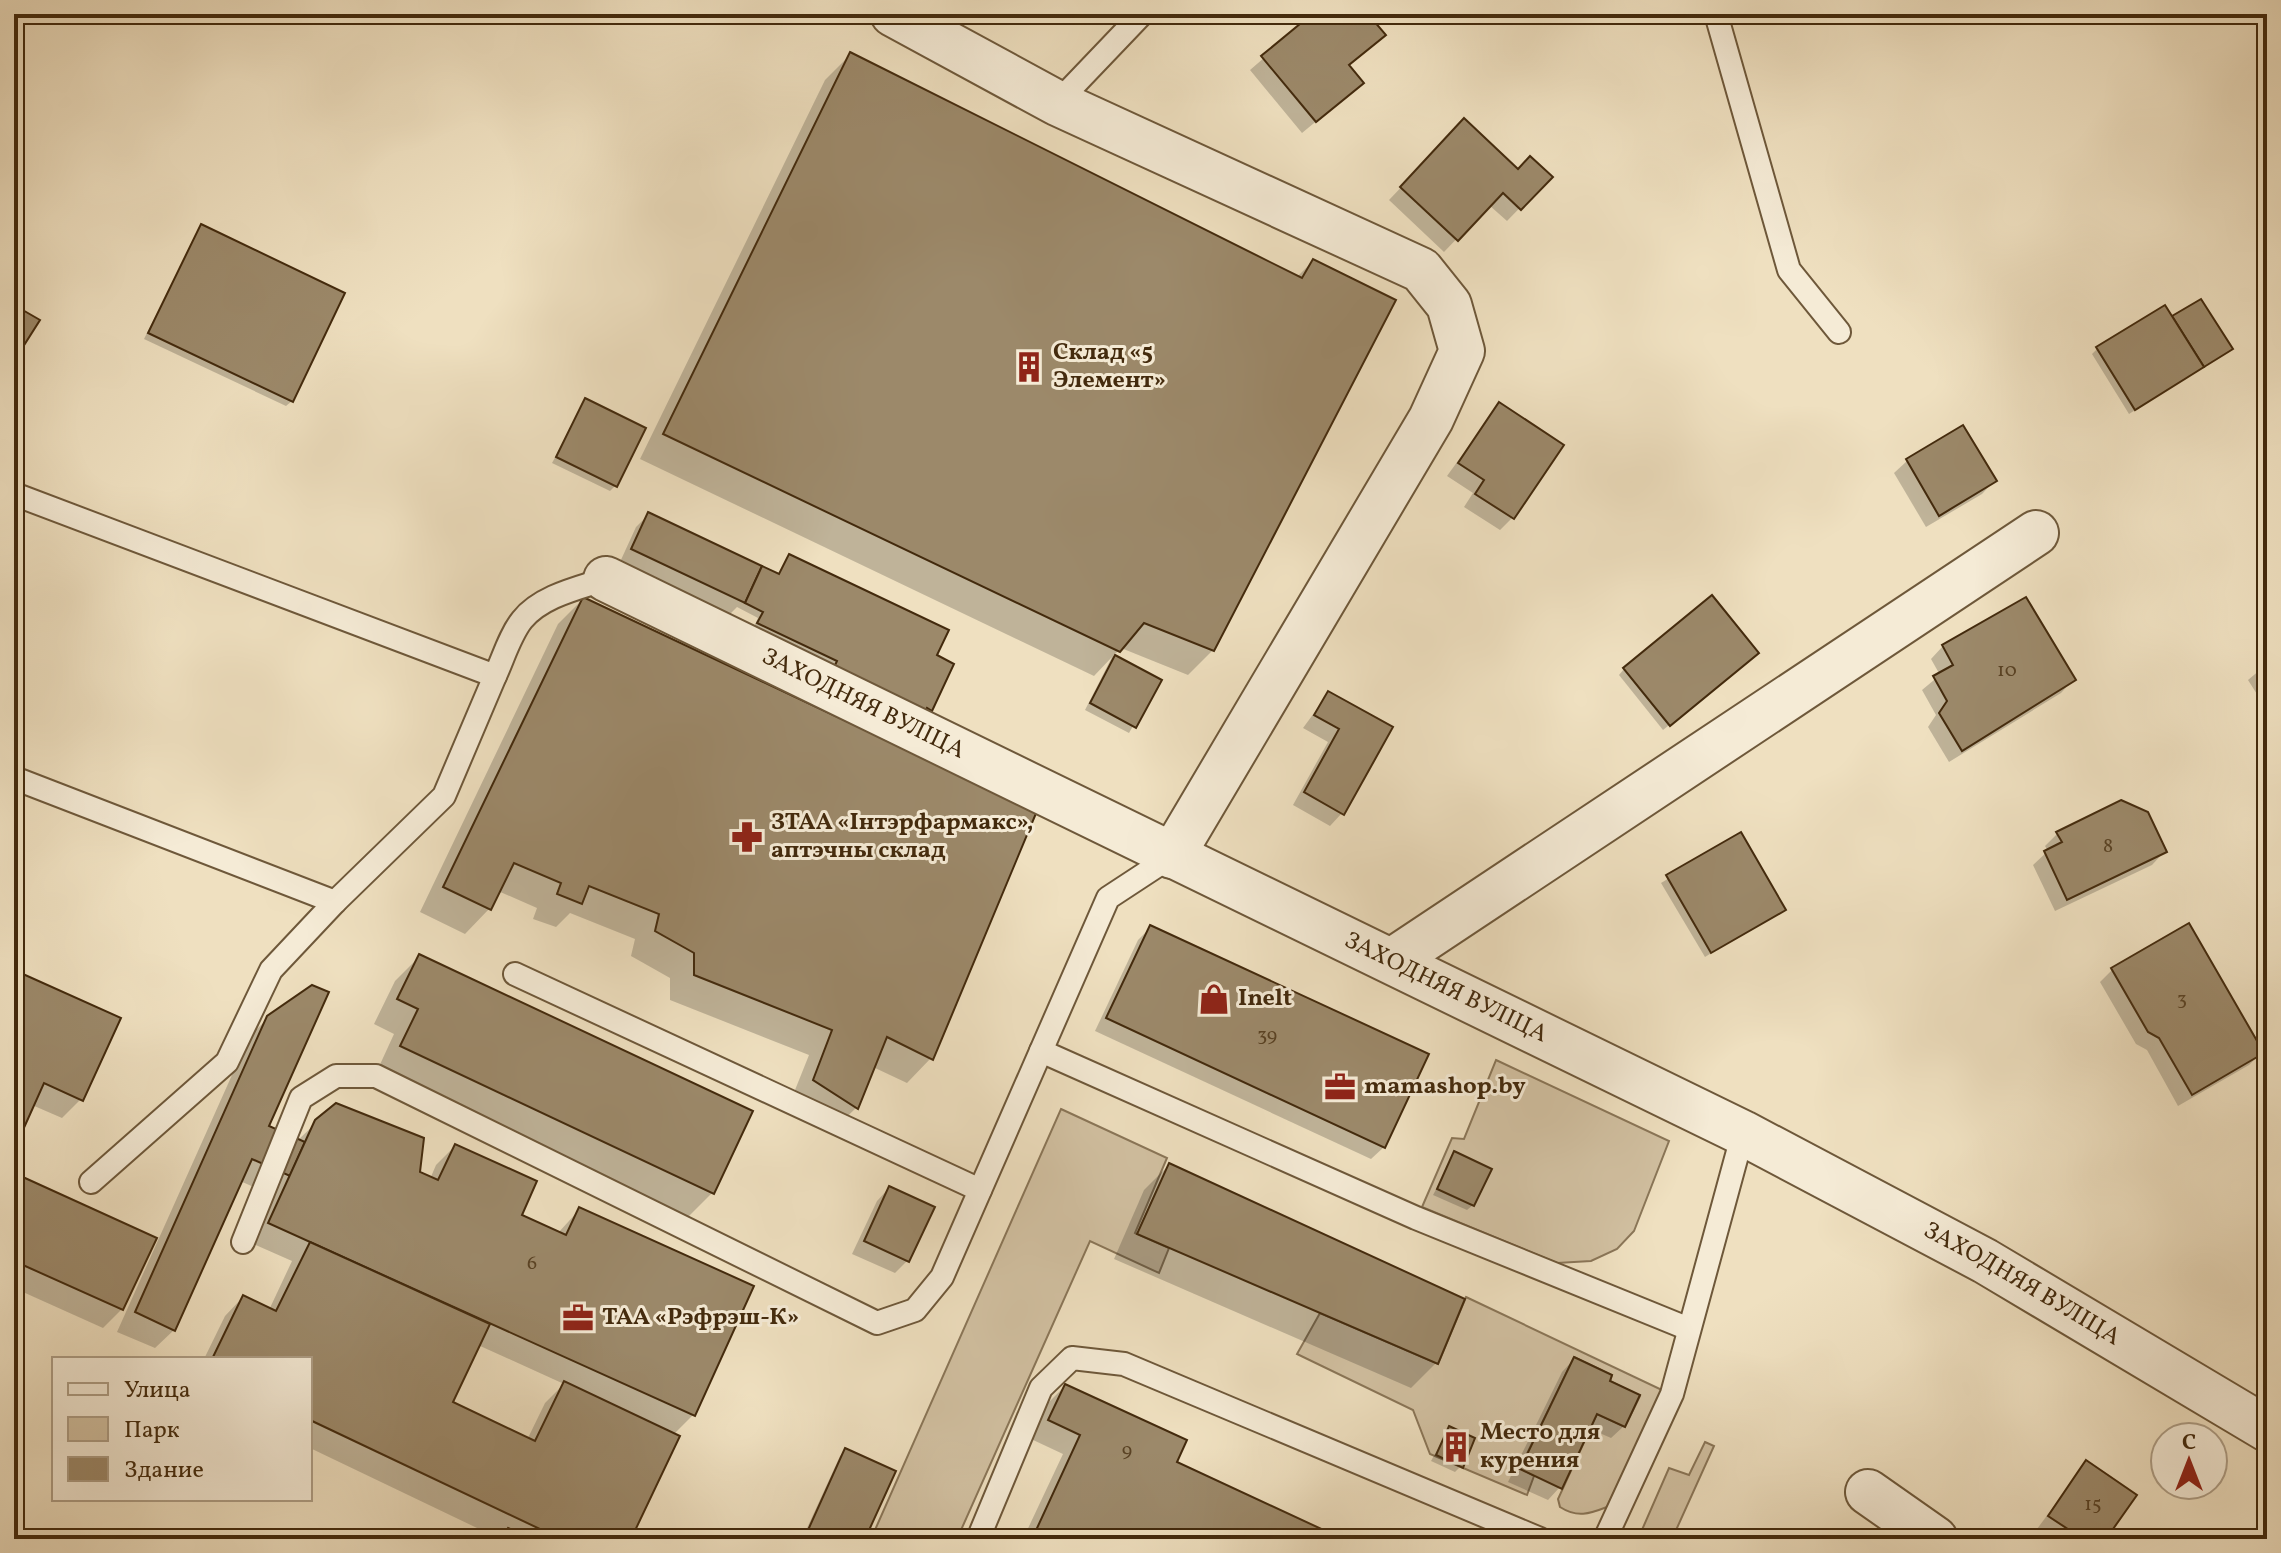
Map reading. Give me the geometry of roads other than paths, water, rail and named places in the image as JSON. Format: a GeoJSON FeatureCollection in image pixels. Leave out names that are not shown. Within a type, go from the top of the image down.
{"type":"FeatureCollection","features":[{"type":"Feature","properties":{"kind":"street"},"geometry":{"type":"LineString","coordinates":[[893,14],[1057,103],[1421,270],[1449,305],[1462,351],[1431,419],[1172,856]]}},
{"type":"Feature","properties":{"kind":"street"},"geometry":{"type":"LineString","coordinates":[[1393,960],[2036,533]]}},
{"type":"Feature","properties":{"kind":"street","name":"ЗАХОДНЯЯ ВУЛІЦА"},"geometry":{"type":"LineString","coordinates":[[606,579],[1743,1133],[1985,1261],[2267,1429]]}},
{"type":"Feature","properties":{"kind":"street"},"geometry":{"type":"LineString","coordinates":[[1868,1492],[1935,1539]]}},
{"type":"Feature","properties":{"kind":"lane"},"geometry":{"type":"LineString","coordinates":[[1057,103],[1142,14]]}},
{"type":"Feature","properties":{"kind":"lane"},"geometry":{"type":"LineString","coordinates":[[1716,14],[1789,270],[1839,332]]}},
{"type":"Feature","properties":{"kind":"lane"},"geometry":{"type":"LineString","coordinates":[[14,494],[495,676]]}},
{"type":"Feature","properties":{"kind":"lane"},"geometry":{"type":"LineString","coordinates":[[91,1182],[227,1062],[271,970],[335,902],[444,796],[521,620],[537,607],[564,593],[606,579]]}},
{"type":"Feature","properties":{"kind":"lane"},"geometry":{"type":"LineString","coordinates":[[14,778],[335,902]]}},
{"type":"Feature","properties":{"kind":"lane"},"geometry":{"type":"LineString","coordinates":[[243,1242],[301,1098],[336,1076],[376,1076],[877,1323],[915,1310],[942,1277],[1108,898],[1172,856]]}},
{"type":"Feature","properties":{"kind":"lane"},"geometry":{"type":"LineString","coordinates":[[515,974],[980,1190]]}},
{"type":"Feature","properties":{"kind":"lane"},"geometry":{"type":"LineString","coordinates":[[1041,1051],[1416,1218],[1689,1329]]}},
{"type":"Feature","properties":{"kind":"lane"},"geometry":{"type":"LineString","coordinates":[[1605,1539],[1672,1394],[1743,1133]]}},
{"type":"Feature","properties":{"kind":"lane"},"geometry":{"type":"LineString","coordinates":[[978,1539],[1041,1388],[1072,1358],[1124,1364],[1540,1539]]}},
{"type":"Feature","properties":{"kind":"place","name":"Склад «5 Элемент»"},"geometry":{"type":"Point","coordinates":[1029,367]}},
{"type":"Feature","properties":{"kind":"place","name":"ЗТАА «Інтэрфармакс», аптэчны склад"},"geometry":{"type":"Point","coordinates":[747,837]}},
{"type":"Feature","properties":{"kind":"place","name":"Inelt"},"geometry":{"type":"Point","coordinates":[1214,999]}},
{"type":"Feature","properties":{"kind":"place","name":"mamashop.by"},"geometry":{"type":"Point","coordinates":[1340,1087]}},
{"type":"Feature","properties":{"kind":"place","name":"ТАА «Рэфрэш-К»"},"geometry":{"type":"Point","coordinates":[578,1318]}},
{"type":"Feature","properties":{"kind":"place","name":"Место для курения"},"geometry":{"type":"Point","coordinates":[1456,1447]}}]}
